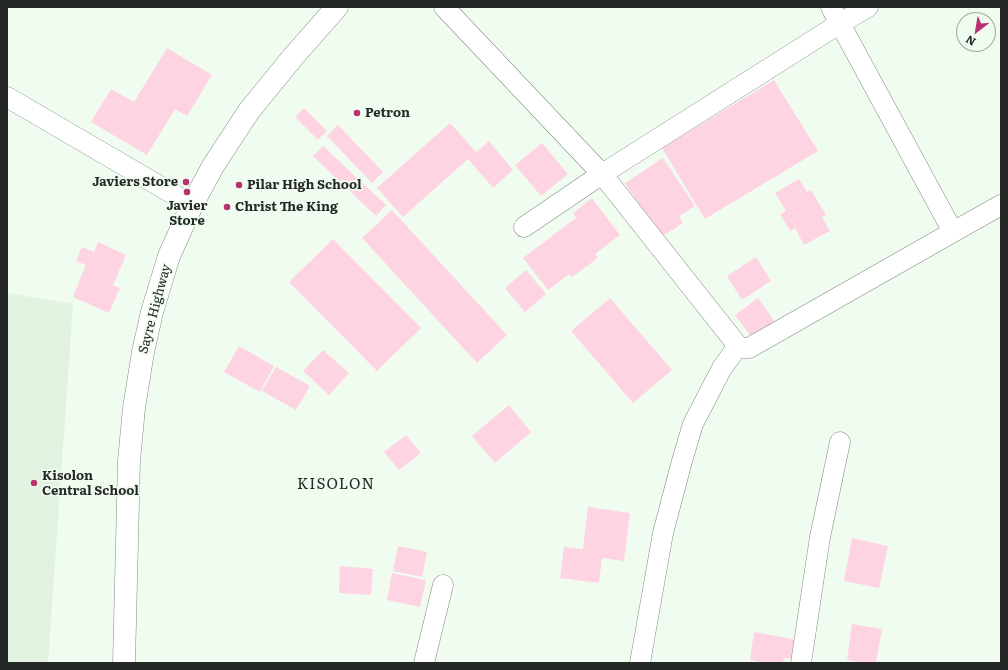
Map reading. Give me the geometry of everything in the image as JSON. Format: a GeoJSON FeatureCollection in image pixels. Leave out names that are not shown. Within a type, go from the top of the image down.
{"type":"FeatureCollection","features":[{"type":"Feature","properties":{"kind":"highway","name":"Sayre Highway"},"geometry":{"type":"LineString","coordinates":[[124,663],[129,461],[134,408],[143,352],[152,312],[169,256],[192,205],[214,166],[249,111],[293,57],[338,7]]}},
{"type":"Feature","properties":{"kind":"street"},"geometry":{"type":"LineString","coordinates":[[444,7],[602,174],[738,346],[749,348],[1001,205]]}},
{"type":"Feature","properties":{"kind":"street"},"geometry":{"type":"LineString","coordinates":[[524,227],[835,15],[868,7]]}},
{"type":"Feature","properties":{"kind":"street"},"geometry":{"type":"LineString","coordinates":[[835,15],[953,232]]}},
{"type":"Feature","properties":{"kind":"street"},"geometry":{"type":"LineString","coordinates":[[7,97],[192,205]]}},
{"type":"Feature","properties":{"kind":"street"},"geometry":{"type":"LineString","coordinates":[[640,663],[663,533],[693,424],[722,368],[738,346]]}},
{"type":"Feature","properties":{"kind":"street"},"geometry":{"type":"LineString","coordinates":[[801,663],[820,537],[840,442]]}},
{"type":"Feature","properties":{"kind":"street"},"geometry":{"type":"LineString","coordinates":[[424,663],[443,585]]}},
{"type":"Feature","properties":{"kind":"shaded area","name":"Kisolon Central School"},"geometry":{"type":"Polygon","coordinates":[[[7,293],[73,304],[48,663],[7,663],[7,293]]]}},
{"type":"Feature","properties":{"kind":"building"},"geometry":{"type":"Polygon","coordinates":[[[167,48],[212,75],[187,116],[175,109],[147,155],[91,122],[111,89],[134,102],[167,48]]]}},
{"type":"Feature","properties":{"kind":"building"},"geometry":{"type":"Polygon","coordinates":[[[774,80],[818,151],[705,219],[662,148],[774,80]]]}},
{"type":"Feature","properties":{"kind":"building"},"geometry":{"type":"Polygon","coordinates":[[[304,108],[327,131],[318,140],[295,117],[304,108]]]}},
{"type":"Feature","properties":{"kind":"building"},"geometry":{"type":"Polygon","coordinates":[[[450,123],[476,152],[489,141],[513,170],[493,188],[468,159],[403,217],[377,188],[450,123]]]}},
{"type":"Feature","properties":{"kind":"building"},"geometry":{"type":"Polygon","coordinates":[[[338,125],[383,172],[372,183],[327,136],[338,125]]]}},
{"type":"Feature","properties":{"kind":"building"},"geometry":{"type":"Polygon","coordinates":[[[542,143],[568,174],[541,196],[515,165],[542,143]]]}},
{"type":"Feature","properties":{"kind":"building"},"geometry":{"type":"Polygon","coordinates":[[[323,146],[386,205],[376,216],[313,156],[323,146]]]}},
{"type":"Feature","properties":{"kind":"building"},"geometry":{"type":"Polygon","coordinates":[[[663,158],[695,206],[679,216],[683,223],[661,237],[625,183],[663,158]]]}},
{"type":"Feature","properties":{"kind":"building"},"geometry":{"type":"Polygon","coordinates":[[[799,179],[807,192],[811,190],[826,215],[822,217],[830,231],[804,245],[795,228],[790,231],[780,214],[786,211],[775,193],[799,179]]]}},
{"type":"Feature","properties":{"kind":"building"},"geometry":{"type":"Polygon","coordinates":[[[592,198],[620,235],[595,254],[598,258],[572,277],[569,274],[548,290],[523,258],[576,218],[573,213],[592,198]]]}},
{"type":"Feature","properties":{"kind":"building"},"geometry":{"type":"Polygon","coordinates":[[[392,210],[507,335],[477,363],[362,238],[392,210]]]}},
{"type":"Feature","properties":{"kind":"building"},"geometry":{"type":"Polygon","coordinates":[[[333,239],[421,328],[377,371],[289,282],[333,239]]]}},
{"type":"Feature","properties":{"kind":"building"},"geometry":{"type":"Polygon","coordinates":[[[98,242],[126,255],[113,285],[120,288],[109,313],[73,297],[86,265],[76,261],[82,247],[94,252],[98,242]]]}},
{"type":"Feature","properties":{"kind":"building"},"geometry":{"type":"Polygon","coordinates":[[[756,257],[771,281],[742,300],[727,276],[756,257]]]}},
{"type":"Feature","properties":{"kind":"building"},"geometry":{"type":"Polygon","coordinates":[[[526,270],[546,294],[525,312],[505,288],[526,270]]]}},
{"type":"Feature","properties":{"kind":"building"},"geometry":{"type":"Polygon","coordinates":[[[610,298],[672,370],[633,403],[571,331],[610,298]]]}},
{"type":"Feature","properties":{"kind":"building"},"geometry":{"type":"Polygon","coordinates":[[[758,298],[776,323],[753,339],[735,315],[758,298]]]}},
{"type":"Feature","properties":{"kind":"building"},"geometry":{"type":"Polygon","coordinates":[[[239,346],[274,366],[260,392],[224,372],[239,346]]]}},
{"type":"Feature","properties":{"kind":"building"},"geometry":{"type":"Polygon","coordinates":[[[323,350],[349,373],[329,395],[303,371],[323,350]]]}},
{"type":"Feature","properties":{"kind":"building"},"geometry":{"type":"Polygon","coordinates":[[[276,367],[310,386],[296,410],[262,391],[276,367]]]}},
{"type":"Feature","properties":{"kind":"building"},"geometry":{"type":"Polygon","coordinates":[[[509,405],[531,432],[495,463],[472,436],[509,405]]]}},
{"type":"Feature","properties":{"kind":"building"},"geometry":{"type":"Polygon","coordinates":[[[406,435],[421,453],[399,470],[384,452],[406,435]]]}},
{"type":"Feature","properties":{"kind":"building"},"geometry":{"type":"Polygon","coordinates":[[[588,507],[630,513],[624,561],[602,558],[599,583],[560,578],[564,547],[583,549],[588,507]]]}},
{"type":"Feature","properties":{"kind":"building"},"geometry":{"type":"Polygon","coordinates":[[[852,538],[888,546],[879,588],[844,581],[852,538]]]}},
{"type":"Feature","properties":{"kind":"building"},"geometry":{"type":"Polygon","coordinates":[[[398,546],[427,552],[422,577],[393,571],[398,546]]]}},
{"type":"Feature","properties":{"kind":"building"},"geometry":{"type":"Polygon","coordinates":[[[340,566],[373,569],[371,595],[339,593],[340,566]]]}},
{"type":"Feature","properties":{"kind":"building"},"geometry":{"type":"Polygon","coordinates":[[[392,573],[426,580],[420,607],[387,600],[392,573]]]}},
{"type":"Feature","properties":{"kind":"building"},"geometry":{"type":"Polygon","coordinates":[[[852,624],[882,629],[876,663],[847,660],[852,624]]]}},
{"type":"Feature","properties":{"kind":"building"},"geometry":{"type":"Polygon","coordinates":[[[754,632],[798,640],[795,659],[784,658],[783,663],[767,663],[750,660],[754,632]]]}},
{"type":"Feature","properties":{"kind":"place","name":"Petron"},"geometry":{"type":"Point","coordinates":[357,113]}},
{"type":"Feature","properties":{"kind":"place","name":"Javiers Store"},"geometry":{"type":"Point","coordinates":[186,182]}},
{"type":"Feature","properties":{"kind":"place","name":"Pilar High School"},"geometry":{"type":"Point","coordinates":[239,185]}},
{"type":"Feature","properties":{"kind":"place","name":"Javier Store"},"geometry":{"type":"Point","coordinates":[187,192]}},
{"type":"Feature","properties":{"kind":"place","name":"Christ The King"},"geometry":{"type":"Point","coordinates":[227,207]}},
{"type":"Feature","properties":{"kind":"place","name":"Kisolon Central School"},"geometry":{"type":"Point","coordinates":[34,483]}},
{"type":"Feature","properties":{"kind":"district","name":"KISOLON"},"geometry":{"type":"Point","coordinates":[336,485]}}]}
